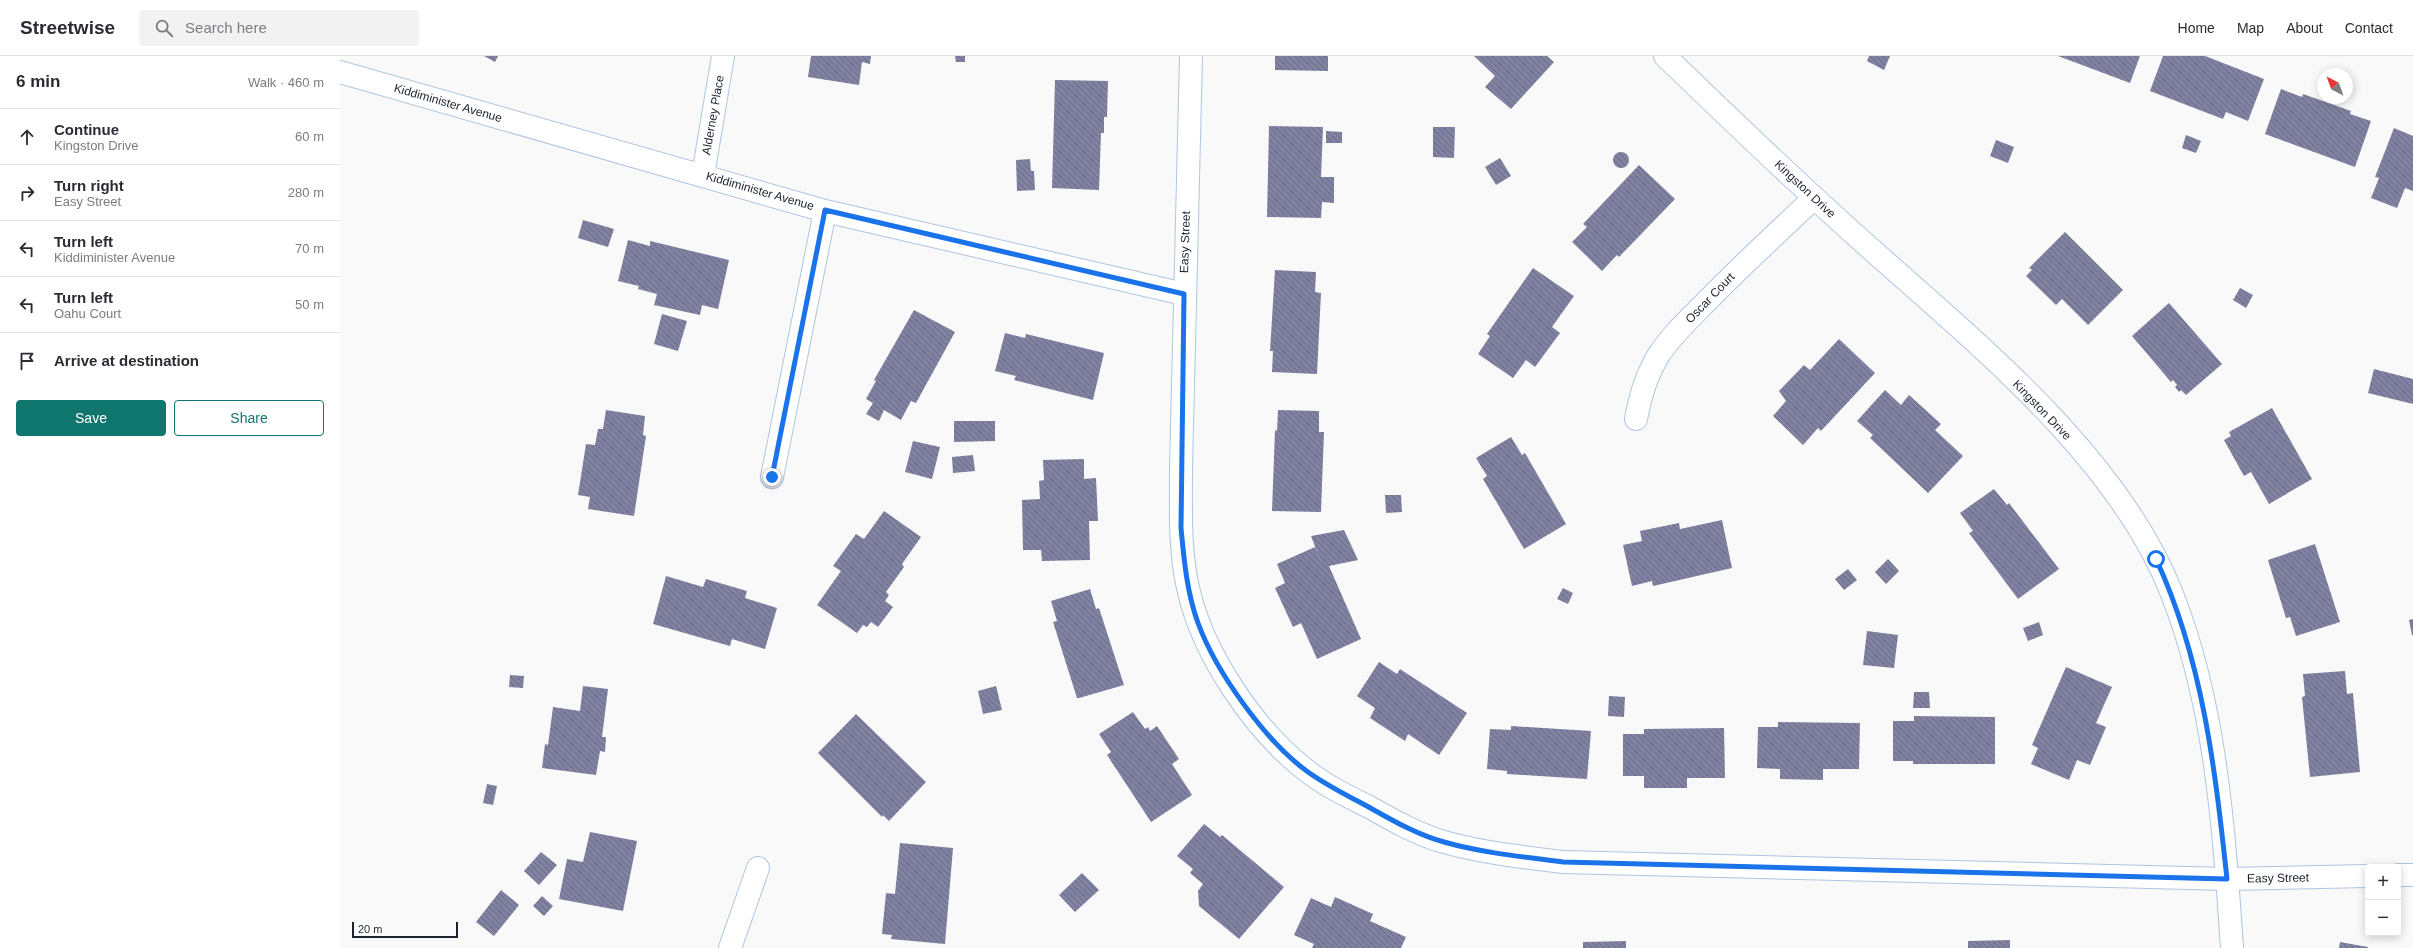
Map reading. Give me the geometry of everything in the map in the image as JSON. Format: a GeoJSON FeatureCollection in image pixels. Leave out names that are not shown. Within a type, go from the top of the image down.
{"type":"FeatureCollection","features":[{"type":"Feature","properties":{"kind":"street","name":"Alderney Place"},"geometry":{"type":"LineString","coordinates":[[703,175],[723,56]]}},
{"type":"Feature","properties":{"kind":"street","name":"Easy Street"},"geometry":{"type":"LineString","coordinates":[[1191,56],[1184,294],[1181,528],[1189,592],[1198,623],[1212,652],[1232,686],[1278,747],[1308,772],[1392,819],[1443,842],[1490,853],[1563,862],[2227,879],[2365,876]]}},
{"type":"Feature","properties":{"kind":"street","name":"Kingston Drive"},"geometry":{"type":"LineString","coordinates":[[1665,56],[1814,198],[1958,327],[2041,406],[2095,469],[2124,506],[2140,532],[2172,592],[2198,682],[2216,772],[2227,879],[2232,948]]}},
{"type":"Feature","properties":{"kind":"street","name":"Kiddiminister Avenue"},"geometry":{"type":"LineString","coordinates":[[340,72],[825,210],[1184,294]]}},
{"type":"Feature","properties":{"kind":"street","name":"Oscar Court"},"geometry":{"type":"LineString","coordinates":[[1636,419],[1640,398],[1647,376],[1658,355],[1678,331],[1742,265],[1814,198]]}},
{"type":"Feature","properties":{"kind":"street"},"geometry":{"type":"LineString","coordinates":[[772,477],[825,210]]}},
{"type":"Feature","properties":{"kind":"street"},"geometry":{"type":"LineString","coordinates":[[730,948],[758,868]]}},
{"type":"Feature","properties":{"kind":"street"},"geometry":{"type":"LineString","coordinates":[[2401,875],[2413,875]]}},
{"type":"Feature","properties":{"kind":"building"},"geometry":{"type":"Polygon","coordinates":[[[484,56],[498,56],[495,62],[484,56]]]}},
{"type":"Feature","properties":{"kind":"building"},"geometry":{"type":"Polygon","coordinates":[[[811,56],[871,56],[870,64],[862,62],[859,85],[808,77],[811,56]]]}},
{"type":"Feature","properties":{"kind":"building"},"geometry":{"type":"Polygon","coordinates":[[[955,56],[965,56],[965,62],[956,62],[955,56]]]}},
{"type":"Feature","properties":{"kind":"building"},"geometry":{"type":"Polygon","coordinates":[[[1275,56],[1328,56],[1328,71],[1275,70],[1275,56]]]}},
{"type":"Feature","properties":{"kind":"building"},"geometry":{"type":"Polygon","coordinates":[[[1474,56],[1547,56],[1554,62],[1511,109],[1485,87],[1495,76],[1474,56]]]}},
{"type":"Feature","properties":{"kind":"building"},"geometry":{"type":"Polygon","coordinates":[[[1869,56],[1890,56],[1884,70],[1867,61],[1869,56]]]}},
{"type":"Feature","properties":{"kind":"building"},"geometry":{"type":"Polygon","coordinates":[[[2058,56],[2140,56],[2130,83],[2058,56]]]}},
{"type":"Feature","properties":{"kind":"building"},"geometry":{"type":"Polygon","coordinates":[[[2163,56],[2205,56],[2264,79],[2248,121],[2226,112],[2223,119],[2150,91],[2163,56]]]}},
{"type":"Feature","properties":{"kind":"building"},"geometry":{"type":"Polygon","coordinates":[[[1055,80],[1108,81],[1107,117],[1104,117],[1104,133],[1101,133],[1099,190],[1052,188],[1055,80]]]}},
{"type":"Feature","properties":{"kind":"building"},"geometry":{"type":"Polygon","coordinates":[[[2281,89],[2302,97],[2303,94],[2317,99],[2317,104],[2331,104],[2351,111],[2350,114],[2371,121],[2355,167],[2265,134],[2281,89]]]}},
{"type":"Feature","properties":{"kind":"building"},"geometry":{"type":"Polygon","coordinates":[[[1269,126],[1323,127],[1321,177],[1334,177],[1334,203],[1322,202],[1321,218],[1267,217],[1269,126]]]}},
{"type":"Feature","properties":{"kind":"building"},"geometry":{"type":"Polygon","coordinates":[[[1433,127],[1455,127],[1454,158],[1433,157],[1433,127]]]}},
{"type":"Feature","properties":{"kind":"building"},"geometry":{"type":"Polygon","coordinates":[[[2394,128],[2413,136],[2413,191],[2405,188],[2397,208],[2371,198],[2379,178],[2375,177],[2394,128]]]}},
{"type":"Feature","properties":{"kind":"building"},"geometry":{"type":"Polygon","coordinates":[[[1326,131],[1342,132],[1342,143],[1326,143],[1326,131]]]}},
{"type":"Feature","properties":{"kind":"building"},"geometry":{"type":"Polygon","coordinates":[[[2186,135],[2201,141],[2196,153],[2182,148],[2186,135]]]}},
{"type":"Feature","properties":{"kind":"building"},"geometry":{"type":"Polygon","coordinates":[[[1996,140],[2014,147],[2008,163],[1990,156],[1996,140]]]}},
{"type":"Feature","properties":{"kind":"building"},"geometry":{"type":"Polygon","coordinates":[[[1621,152],[1627,154],[1629,160],[1627,166],[1621,168],[1615,166],[1613,160],[1615,154],[1621,152]]]}},
{"type":"Feature","properties":{"kind":"building"},"geometry":{"type":"Polygon","coordinates":[[[1500,158],[1511,176],[1496,185],[1485,167],[1500,158]]]}},
{"type":"Feature","properties":{"kind":"building"},"geometry":{"type":"Polygon","coordinates":[[[1030,159],[1031,171],[1034,171],[1035,190],[1017,191],[1016,160],[1030,159]]]}},
{"type":"Feature","properties":{"kind":"building"},"geometry":{"type":"Polygon","coordinates":[[[1639,165],[1675,199],[1619,257],[1617,255],[1602,271],[1572,242],[1587,227],[1583,224],[1639,165]]]}},
{"type":"Feature","properties":{"kind":"building"},"geometry":{"type":"Polygon","coordinates":[[[583,220],[614,229],[608,247],[578,238],[583,220]]]}},
{"type":"Feature","properties":{"kind":"building"},"geometry":{"type":"Polygon","coordinates":[[[2065,232],[2123,290],[2088,325],[2062,299],[2056,305],[2026,276],[2032,270],[2029,268],[2065,232]]]}},
{"type":"Feature","properties":{"kind":"building"},"geometry":{"type":"Polygon","coordinates":[[[628,240],[650,246],[650,241],[729,260],[718,309],[702,305],[700,315],[654,305],[657,294],[638,289],[639,286],[618,281],[628,240]]]}},
{"type":"Feature","properties":{"kind":"building"},"geometry":{"type":"Polygon","coordinates":[[[1533,268],[1574,296],[1552,327],[1560,333],[1535,367],[1526,360],[1513,378],[1478,354],[1490,336],[1487,334],[1533,268]]]}},
{"type":"Feature","properties":{"kind":"building"},"geometry":{"type":"Polygon","coordinates":[[[1275,270],[1316,272],[1315,292],[1321,293],[1317,374],[1272,372],[1273,351],[1270,351],[1275,270]]]}},
{"type":"Feature","properties":{"kind":"building"},"geometry":{"type":"Polygon","coordinates":[[[2240,288],[2253,295],[2246,308],[2233,300],[2240,288]]]}},
{"type":"Feature","properties":{"kind":"building"},"geometry":{"type":"Polygon","coordinates":[[[2169,303],[2222,364],[2186,395],[2181,390],[2179,392],[2175,387],[2177,385],[2173,380],[2171,382],[2132,336],[2169,303]]]}},
{"type":"Feature","properties":{"kind":"building"},"geometry":{"type":"Polygon","coordinates":[[[914,310],[955,332],[916,403],[911,401],[901,420],[884,410],[879,421],[866,414],[873,403],[866,399],[876,381],[874,380],[914,310]]]}},
{"type":"Feature","properties":{"kind":"building"},"geometry":{"type":"Polygon","coordinates":[[[662,314],[687,321],[678,351],[654,344],[662,314]]]}},
{"type":"Feature","properties":{"kind":"building"},"geometry":{"type":"Polygon","coordinates":[[[1005,333],[1025,338],[1026,334],[1104,353],[1093,400],[1014,380],[1016,376],[995,371],[1005,333]]]}},
{"type":"Feature","properties":{"kind":"building"},"geometry":{"type":"Polygon","coordinates":[[[1839,339],[1875,373],[1821,431],[1818,428],[1803,445],[1773,416],[1786,401],[1779,391],[1804,365],[1810,370],[1839,339]]]}},
{"type":"Feature","properties":{"kind":"building"},"geometry":{"type":"Polygon","coordinates":[[[2374,369],[2413,379],[2413,404],[2368,393],[2374,369]]]}},
{"type":"Feature","properties":{"kind":"building"},"geometry":{"type":"Polygon","coordinates":[[[1885,390],[1901,405],[1909,395],[1941,424],[1935,430],[1963,456],[1928,493],[1870,438],[1873,435],[1857,421],[1885,390]]]}},
{"type":"Feature","properties":{"kind":"building"},"geometry":{"type":"Polygon","coordinates":[[[2272,408],[2312,479],[2269,504],[2251,472],[2244,476],[2224,440],[2231,436],[2229,432],[2272,408]]]}},
{"type":"Feature","properties":{"kind":"building"},"geometry":{"type":"Polygon","coordinates":[[[606,410],[645,416],[643,435],[646,436],[634,516],[588,509],[590,497],[578,495],[586,444],[595,445],[598,429],[603,429],[606,410]]]}},
{"type":"Feature","properties":{"kind":"building"},"geometry":{"type":"Polygon","coordinates":[[[1278,410],[1319,411],[1319,432],[1324,432],[1321,512],[1272,511],[1275,430],[1277,431],[1278,410]]]}},
{"type":"Feature","properties":{"kind":"building"},"geometry":{"type":"Polygon","coordinates":[[[954,421],[995,421],[995,441],[954,442],[954,421]]]}},
{"type":"Feature","properties":{"kind":"building"},"geometry":{"type":"Polygon","coordinates":[[[1511,437],[1522,455],[1525,453],[1566,524],[1524,549],[1483,479],[1487,476],[1476,458],[1511,437]]]}},
{"type":"Feature","properties":{"kind":"building"},"geometry":{"type":"Polygon","coordinates":[[[913,441],[940,447],[932,479],[905,472],[913,441]]]}},
{"type":"Feature","properties":{"kind":"building"},"geometry":{"type":"Polygon","coordinates":[[[973,455],[975,471],[953,473],[952,457],[973,455]]]}},
{"type":"Feature","properties":{"kind":"building"},"geometry":{"type":"Polygon","coordinates":[[[1084,459],[1084,479],[1096,478],[1098,521],[1089,521],[1090,560],[1042,561],[1041,550],[1023,550],[1022,500],[1040,499],[1039,481],[1044,480],[1043,460],[1084,459]]]}},
{"type":"Feature","properties":{"kind":"building"},"geometry":{"type":"Polygon","coordinates":[[[1994,489],[2007,505],[2009,503],[2059,569],[2018,599],[1969,533],[1973,531],[1960,513],[1994,489]]]}},
{"type":"Feature","properties":{"kind":"building"},"geometry":{"type":"Polygon","coordinates":[[[1385,495],[1401,495],[1402,512],[1386,513],[1385,495]]]}},
{"type":"Feature","properties":{"kind":"building"},"geometry":{"type":"Polygon","coordinates":[[[884,511],[921,537],[902,564],[904,567],[886,592],[889,595],[885,601],[893,607],[878,627],[871,622],[867,627],[863,625],[857,633],[817,605],[841,571],[833,566],[856,534],[864,539],[884,511]]]}},
{"type":"Feature","properties":{"kind":"building"},"geometry":{"type":"Polygon","coordinates":[[[1722,520],[1732,568],[1653,586],[1652,581],[1632,586],[1623,545],[1642,541],[1640,531],[1679,523],[1680,529],[1722,520]]]}},
{"type":"Feature","properties":{"kind":"building"},"geometry":{"type":"Polygon","coordinates":[[[1344,530],[1358,560],[1329,566],[1361,639],[1317,659],[1301,623],[1293,627],[1275,588],[1285,583],[1277,564],[1315,547],[1323,567],[1311,536],[1344,530]]]}},
{"type":"Feature","properties":{"kind":"building"},"geometry":{"type":"Polygon","coordinates":[[[2315,544],[2340,622],[2296,636],[2290,617],[2286,618],[2268,560],[2315,544]]]}},
{"type":"Feature","properties":{"kind":"building"},"geometry":{"type":"Polygon","coordinates":[[[1888,559],[1899,571],[1886,584],[1875,572],[1888,559]]]}},
{"type":"Feature","properties":{"kind":"building"},"geometry":{"type":"Polygon","coordinates":[[[1848,569],[1857,580],[1844,590],[1835,579],[1848,569]]]}},
{"type":"Feature","properties":{"kind":"building"},"geometry":{"type":"Polygon","coordinates":[[[666,576],[703,587],[706,579],[747,591],[745,598],[777,608],[765,649],[732,639],[730,646],[653,624],[666,576]]]}},
{"type":"Feature","properties":{"kind":"building"},"geometry":{"type":"Polygon","coordinates":[[[1563,588],[1573,593],[1568,604],[1557,599],[1563,588]]]}},
{"type":"Feature","properties":{"kind":"building"},"geometry":{"type":"Polygon","coordinates":[[[1090,589],[1096,609],[1099,608],[1124,685],[1077,698],[1053,622],[1057,621],[1051,601],[1090,589]]]}},
{"type":"Feature","properties":{"kind":"building"},"geometry":{"type":"Polygon","coordinates":[[[2413,619],[2413,635],[2412,635],[2409,620],[2413,619]]]}},
{"type":"Feature","properties":{"kind":"building"},"geometry":{"type":"Polygon","coordinates":[[[2039,622],[2043,635],[2028,641],[2023,628],[2039,622]]]}},
{"type":"Feature","properties":{"kind":"building"},"geometry":{"type":"Polygon","coordinates":[[[1867,631],[1898,635],[1894,668],[1863,665],[1867,631]]]}},
{"type":"Feature","properties":{"kind":"building"},"geometry":{"type":"Polygon","coordinates":[[[1379,662],[1397,674],[1400,669],[1467,713],[1439,755],[1408,734],[1405,741],[1370,718],[1375,708],[1357,696],[1379,662]]]}},
{"type":"Feature","properties":{"kind":"building"},"geometry":{"type":"Polygon","coordinates":[[[2066,667],[2112,687],[2096,723],[2106,727],[2090,765],[2077,760],[2069,780],[2031,764],[2038,748],[2032,745],[2066,667]]]}},
{"type":"Feature","properties":{"kind":"building"},"geometry":{"type":"Polygon","coordinates":[[[2345,671],[2347,694],[2353,693],[2360,772],[2310,777],[2302,697],[2305,696],[2303,674],[2345,671]]]}},
{"type":"Feature","properties":{"kind":"building"},"geometry":{"type":"Polygon","coordinates":[[[510,675],[524,676],[523,688],[509,687],[510,675]]]}},
{"type":"Feature","properties":{"kind":"building"},"geometry":{"type":"Polygon","coordinates":[[[583,686],[608,689],[602,737],[606,737],[605,752],[600,751],[596,775],[542,768],[545,744],[548,745],[553,707],[580,711],[583,686]]]}},
{"type":"Feature","properties":{"kind":"building"},"geometry":{"type":"Polygon","coordinates":[[[996,686],[1002,710],[983,714],[978,691],[996,686]]]}},
{"type":"Feature","properties":{"kind":"building"},"geometry":{"type":"Polygon","coordinates":[[[1914,692],[1929,692],[1930,708],[1913,708],[1914,692]]]}},
{"type":"Feature","properties":{"kind":"building"},"geometry":{"type":"Polygon","coordinates":[[[1609,696],[1625,697],[1624,717],[1608,716],[1609,696]]]}},
{"type":"Feature","properties":{"kind":"building"},"geometry":{"type":"Polygon","coordinates":[[[1133,712],[1145,729],[1148,727],[1150,731],[1157,726],[1179,759],[1172,764],[1192,795],[1151,822],[1107,755],[1111,752],[1099,734],[1133,712]]]}},
{"type":"Feature","properties":{"kind":"building"},"geometry":{"type":"Polygon","coordinates":[[[856,714],[926,782],[889,821],[883,815],[882,817],[818,753],[856,714]]]}},
{"type":"Feature","properties":{"kind":"building"},"geometry":{"type":"Polygon","coordinates":[[[1914,716],[1995,717],[1995,764],[1913,764],[1913,761],[1893,761],[1893,721],[1914,721],[1914,716]]]}},
{"type":"Feature","properties":{"kind":"building"},"geometry":{"type":"Polygon","coordinates":[[[1778,722],[1860,723],[1859,769],[1823,769],[1823,780],[1780,779],[1780,769],[1757,768],[1758,727],[1778,727],[1778,722]]]}},
{"type":"Feature","properties":{"kind":"building"},"geometry":{"type":"Polygon","coordinates":[[[1511,726],[1591,731],[1587,779],[1507,774],[1507,771],[1487,769],[1490,729],[1511,730],[1511,726]]]}},
{"type":"Feature","properties":{"kind":"building"},"geometry":{"type":"Polygon","coordinates":[[[1724,728],[1725,778],[1687,778],[1687,788],[1644,788],[1644,776],[1623,776],[1623,734],[1644,734],[1644,729],[1724,728]]]}},
{"type":"Feature","properties":{"kind":"building"},"geometry":{"type":"Polygon","coordinates":[[[487,784],[497,786],[493,805],[483,803],[487,784]]]}},
{"type":"Feature","properties":{"kind":"building"},"geometry":{"type":"Polygon","coordinates":[[[1204,824],[1220,837],[1222,835],[1284,887],[1239,939],[1199,906],[1198,891],[1203,884],[1190,873],[1193,869],[1177,856],[1204,824]]]}},
{"type":"Feature","properties":{"kind":"building"},"geometry":{"type":"Polygon","coordinates":[[[590,832],[637,841],[623,911],[559,899],[567,859],[583,862],[590,832]]]}},
{"type":"Feature","properties":{"kind":"building"},"geometry":{"type":"Polygon","coordinates":[[[900,843],[953,848],[945,944],[891,939],[892,935],[882,934],[886,893],[895,894],[900,843]]]}},
{"type":"Feature","properties":{"kind":"building"},"geometry":{"type":"Polygon","coordinates":[[[541,852],[557,865],[539,885],[524,871],[541,852]]]}},
{"type":"Feature","properties":{"kind":"building"},"geometry":{"type":"Polygon","coordinates":[[[1082,873],[1099,890],[1075,912],[1059,895],[1082,873]]]}},
{"type":"Feature","properties":{"kind":"building"},"geometry":{"type":"Polygon","coordinates":[[[501,890],[519,905],[494,936],[476,922],[501,890]]]}},
{"type":"Feature","properties":{"kind":"building"},"geometry":{"type":"Polygon","coordinates":[[[542,896],[553,906],[544,916],[533,906],[542,896]]]}},
{"type":"Feature","properties":{"kind":"building"},"geometry":{"type":"Polygon","coordinates":[[[1335,897],[1373,914],[1370,921],[1406,937],[1401,948],[1312,948],[1314,944],[1294,935],[1311,898],[1331,907],[1335,897]]]}},
{"type":"Feature","properties":{"kind":"building"},"geometry":{"type":"Polygon","coordinates":[[[2010,940],[2010,948],[1968,948],[1968,941],[2010,940]]]}},
{"type":"Feature","properties":{"kind":"building"},"geometry":{"type":"Polygon","coordinates":[[[1626,941],[1626,948],[1583,948],[1583,942],[1626,941]]]}},
{"type":"Feature","properties":{"kind":"building"},"geometry":{"type":"Polygon","coordinates":[[[2340,942],[2368,947],[2368,948],[2339,948],[2340,942]]]}},
{"type":"Feature","properties":{"kind":"route"},"geometry":{"type":"LineString","coordinates":[[772,477],[825,210],[1184,294],[1181,528],[1184,558],[1189,592],[1198,623],[1212,652],[1232,686],[1278,747],[1308,772],[1380,813],[1443,842],[1490,853],[1563,862],[1654,866],[2048,875],[2150,875],[2227,879],[2216,772],[2198,682],[2185,631],[2172,592],[2156,559]]}}]}
